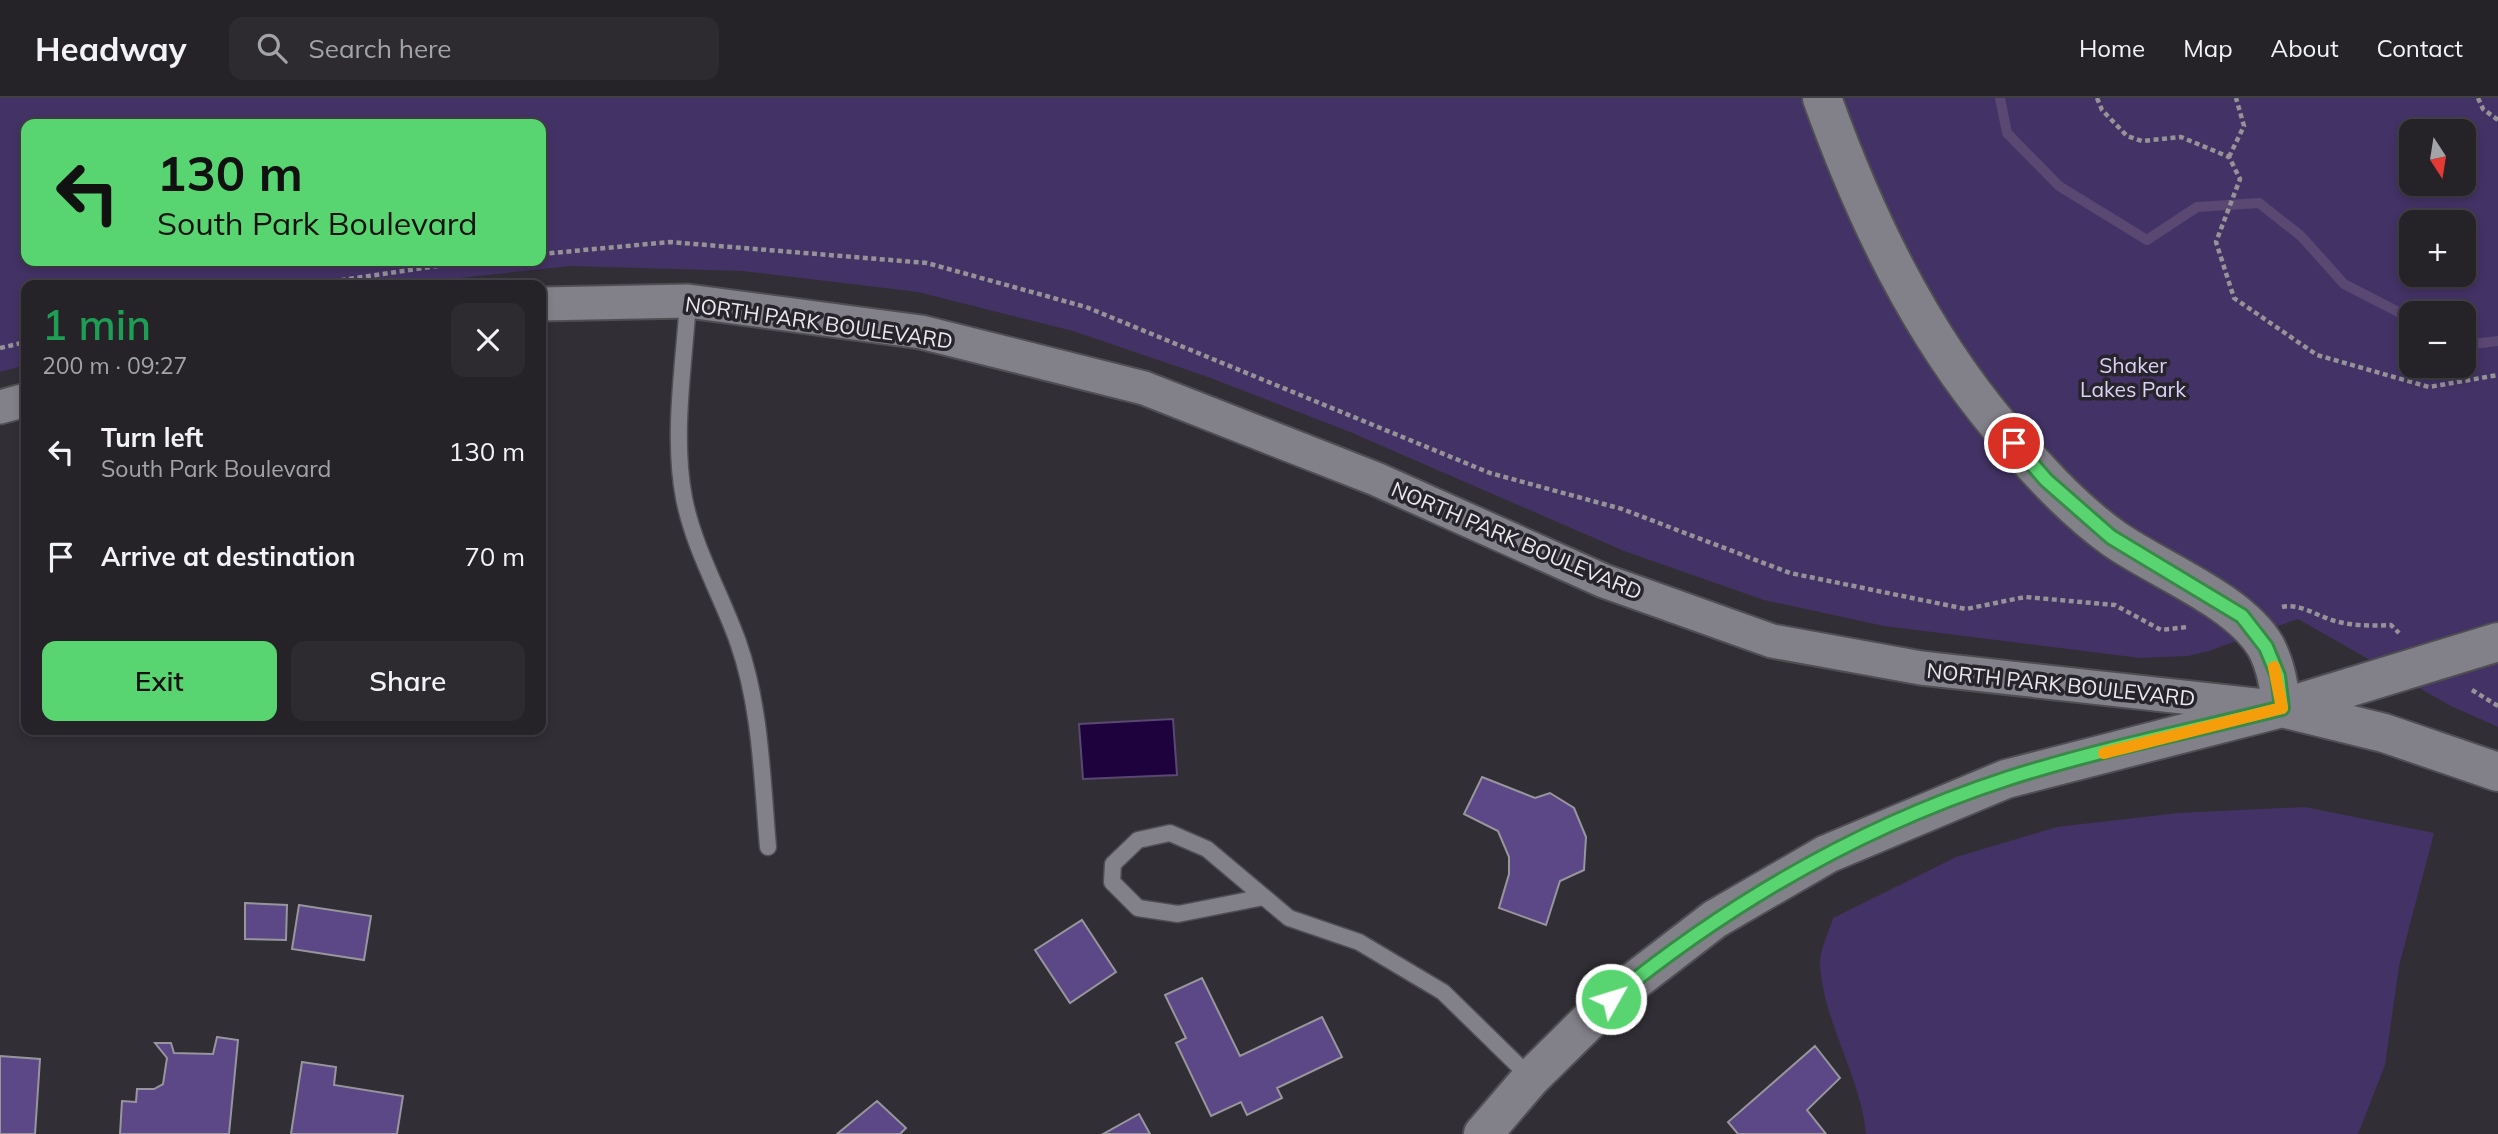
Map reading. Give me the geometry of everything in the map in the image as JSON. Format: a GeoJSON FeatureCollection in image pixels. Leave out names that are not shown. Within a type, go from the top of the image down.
{"type":"FeatureCollection","features":[{"type":"Feature","properties":{"kind":"main road"},"geometry":{"type":"LineString","coordinates":[[1822,98],[1848,171],[1881,244],[1946,351],[1997,424],[2046,480],[2111,537],[2242,616],[2266,647],[2278,676],[2282,708]]}},
{"type":"Feature","properties":{"kind":"main road"},"geometry":{"type":"LineString","coordinates":[[1483,1134],[1531,1078],[1611,999],[1663,956],[1725,912],[1827,853],[2006,779],[2282,708],[2498,642]]}},
{"type":"Feature","properties":{"kind":"main road","name":"NORTH PARK BOULEVARD"},"geometry":{"type":"LineString","coordinates":[[2282,708],[2384,733],[2498,772]]}},
{"type":"Feature","properties":{"kind":"street","name":"NORTH PARK BOULEVARD"},"geometry":{"type":"LineString","coordinates":[[546,304],[688,301],[921,332],[1144,388],[1376,479],[1604,581],[1772,641],[1921,668],[2282,708]]}},
{"type":"Feature","properties":{"kind":"street"},"geometry":{"type":"LineString","coordinates":[[0,407],[21,401]]}},
{"type":"Feature","properties":{"kind":"lane"},"geometry":{"type":"LineString","coordinates":[[688,301],[680,433],[684,497],[706,567],[738,643],[755,708],[768,847]]}},
{"type":"Feature","properties":{"kind":"lane"},"geometry":{"type":"LineString","coordinates":[[1264,897],[1178,914],[1138,908],[1112,882],[1112,864],[1138,840],[1171,833],[1208,849],[1289,918],[1359,942],[1443,992],[1531,1078]]}},
{"type":"Feature","properties":{"kind":"path"},"geometry":{"type":"LineString","coordinates":[[2097,98],[2102,110],[2127,136],[2142,141],[2181,137],[2230,157],[2240,178],[2216,242],[2234,298],[2317,355],[2429,387],[2498,376]]}},
{"type":"Feature","properties":{"kind":"path"},"geometry":{"type":"LineString","coordinates":[[2230,157],[2244,126],[2236,98]]}},
{"type":"Feature","properties":{"kind":"path"},"geometry":{"type":"LineString","coordinates":[[2478,98],[2483,109],[2498,120]]}},
{"type":"Feature","properties":{"kind":"path"},"geometry":{"type":"LineString","coordinates":[[546,254],[670,242],[928,263],[1086,307],[1490,473],[1622,509],[1790,573],[1966,609],[2025,597],[2115,605],[2161,630],[2190,627]]}},
{"type":"Feature","properties":{"kind":"path"},"geometry":{"type":"LineString","coordinates":[[341,280],[438,266]]}},
{"type":"Feature","properties":{"kind":"path"},"geometry":{"type":"LineString","coordinates":[[0,348],[21,343]]}},
{"type":"Feature","properties":{"kind":"path"},"geometry":{"type":"LineString","coordinates":[[2292,605],[2336,621],[2369,626],[2390,625],[2408,641]]}},
{"type":"Feature","properties":{"kind":"path"},"geometry":{"type":"LineString","coordinates":[[2467,687],[2498,706]]}},
{"type":"Feature","properties":{"kind":"green space","name":"Shaker Lakes Park"},"geometry":{"type":"Polygon","coordinates":[[[0,98],[2498,98],[2498,727],[2451,706],[2298,619],[2209,651],[2188,656],[2140,658],[1884,626],[1764,600],[1624,551],[1350,432],[1208,377],[1073,331],[918,292],[743,271],[570,266],[442,280],[21,280],[21,366],[0,372],[0,98]]]}},
{"type":"Feature","properties":{"kind":"green space"},"geometry":{"type":"Polygon","coordinates":[[[2305,807],[2434,833],[2399,966],[2385,1065],[2358,1134],[1866,1134],[1857,1092],[1823,987],[1820,960],[1833,918],[1956,857],[2057,827],[2178,813],[2305,807]]]}},
{"type":"Feature","properties":{"kind":"shaded area"},"geometry":{"type":"Polygon","coordinates":[[[1173,719],[1177,775],[1083,779],[1079,724],[1173,719]]]}},
{"type":"Feature","properties":{"kind":"building"},"geometry":{"type":"Polygon","coordinates":[[[1482,777],[1535,798],[1550,793],[1574,808],[1586,837],[1584,870],[1560,881],[1546,925],[1499,908],[1509,874],[1509,857],[1498,831],[1464,814],[1482,777]]]}},
{"type":"Feature","properties":{"kind":"building"},"geometry":{"type":"Polygon","coordinates":[[[245,903],[287,905],[286,940],[245,939],[245,903]]]}},
{"type":"Feature","properties":{"kind":"building"},"geometry":{"type":"Polygon","coordinates":[[[299,905],[371,916],[364,960],[292,949],[299,905]]]}},
{"type":"Feature","properties":{"kind":"building"},"geometry":{"type":"Polygon","coordinates":[[[1082,920],[1116,972],[1070,1003],[1035,950],[1082,920]]]}},
{"type":"Feature","properties":{"kind":"building"},"geometry":{"type":"Polygon","coordinates":[[[1202,978],[1240,1056],[1322,1017],[1342,1057],[1277,1088],[1282,1098],[1247,1115],[1241,1102],[1211,1116],[1176,1043],[1186,1038],[1165,995],[1202,978]]]}},
{"type":"Feature","properties":{"kind":"building"},"geometry":{"type":"Polygon","coordinates":[[[217,1037],[238,1040],[229,1134],[120,1134],[122,1101],[136,1102],[137,1089],[154,1089],[163,1084],[167,1058],[155,1043],[171,1043],[174,1053],[213,1054],[217,1037]]]}},
{"type":"Feature","properties":{"kind":"building"},"geometry":{"type":"Polygon","coordinates":[[[1815,1046],[1840,1078],[1807,1110],[1826,1134],[1738,1134],[1728,1122],[1815,1046]]]}},
{"type":"Feature","properties":{"kind":"building"},"geometry":{"type":"Polygon","coordinates":[[[0,1056],[40,1059],[35,1134],[0,1134],[0,1056]]]}},
{"type":"Feature","properties":{"kind":"building"},"geometry":{"type":"Polygon","coordinates":[[[302,1062],[336,1067],[334,1085],[403,1096],[397,1134],[291,1134],[302,1062]]]}},
{"type":"Feature","properties":{"kind":"building"},"geometry":{"type":"Polygon","coordinates":[[[877,1101],[906,1128],[900,1134],[837,1134],[877,1101]]]}},
{"type":"Feature","properties":{"kind":"building"},"geometry":{"type":"Polygon","coordinates":[[[1139,1114],[1150,1134],[1103,1134],[1139,1114]]]}},
{"type":"Feature","properties":{"kind":"waterway"},"geometry":{"type":"LineString","coordinates":[[2000,98],[2007,133],[2059,186],[2147,240],[2197,207],[2259,203],[2301,236],[2344,284],[2399,312]]}},
{"type":"Feature","properties":{"kind":"waterway"},"geometry":{"type":"LineString","coordinates":[[2476,344],[2498,341]]}},
{"type":"Feature","properties":{"kind":"slow traffic"},"geometry":{"type":"LineString","coordinates":[[2104,753],[2282,708],[2278,676],[2274,667]]}},
{"type":"Feature","properties":{"kind":"route"},"geometry":{"type":"LineString","coordinates":[[1611,999],[1663,956],[1715,919],[1827,853],[2006,779],[2282,708],[2278,676],[2266,647],[2242,616],[2111,537],[2046,480],[2014,443]]}}]}
